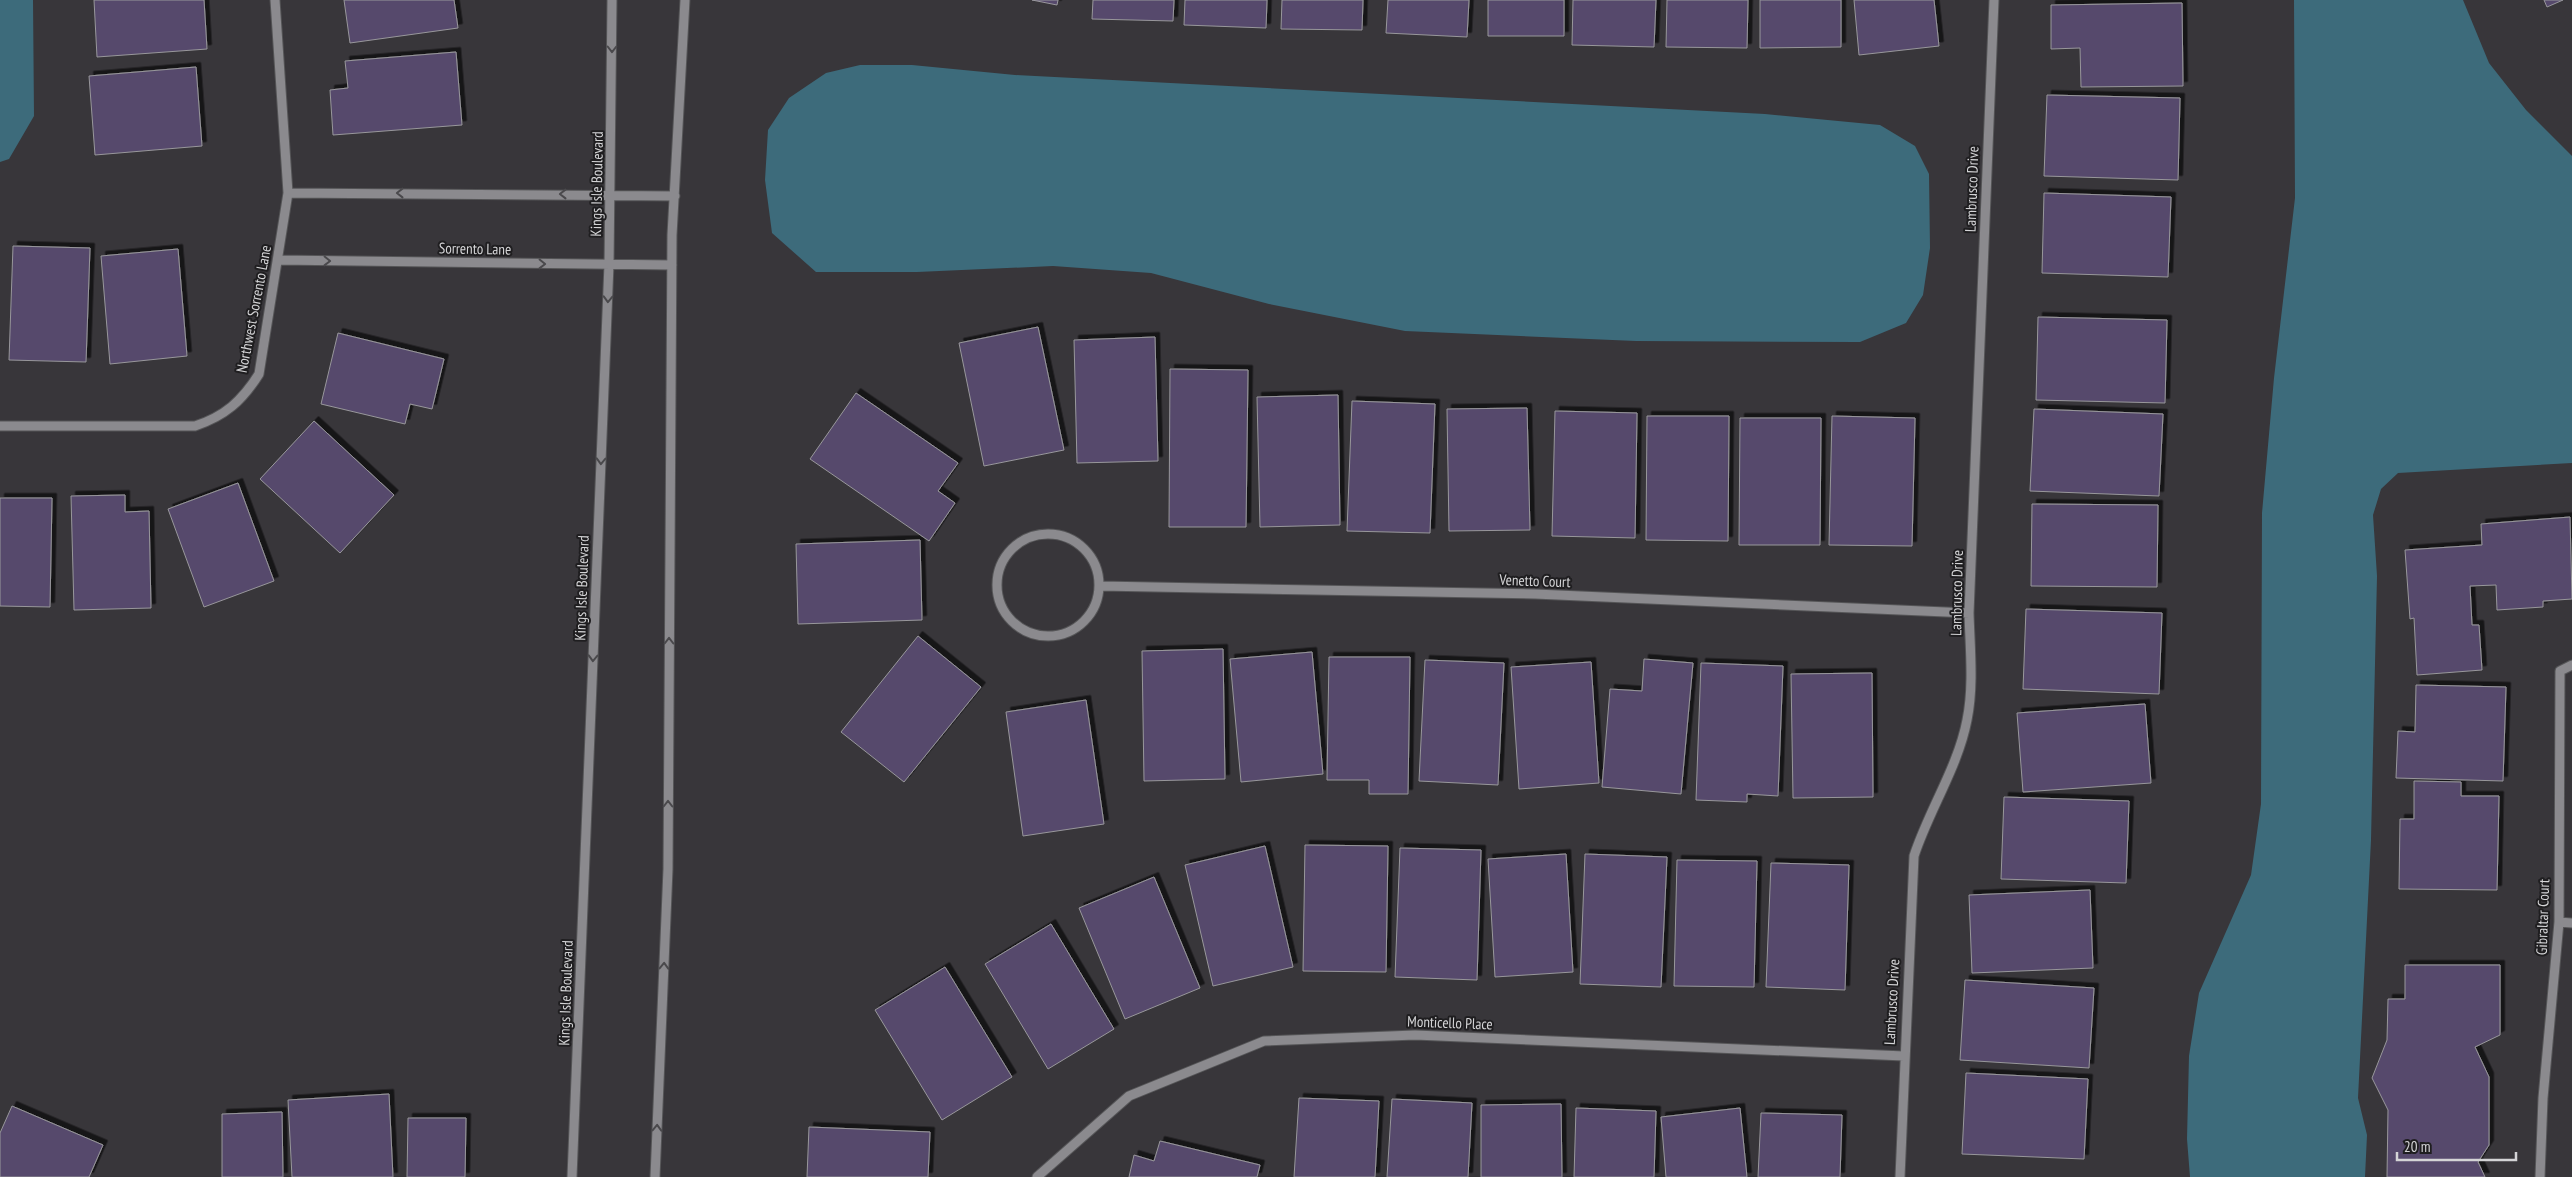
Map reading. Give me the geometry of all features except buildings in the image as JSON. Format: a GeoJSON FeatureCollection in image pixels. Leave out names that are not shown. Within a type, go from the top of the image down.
{"type":"FeatureCollection","features":[{"type":"Feature","properties":{"kind":"street","name":"Northwest Sorrento Lane"},"geometry":{"type":"LineString","coordinates":[[0,426],[195,426],[213,420],[246,396],[259,374],[288,193],[275,0]]}},
{"type":"Feature","properties":{"kind":"street","name":"Kings Isle Boulevard"},"geometry":{"type":"LineString","coordinates":[[572,1177],[609,264],[612,0]]}},
{"type":"Feature","properties":{"kind":"street"},"geometry":{"type":"LineString","coordinates":[[655,1177],[668,868],[672,265],[685,0]]}},
{"type":"Feature","properties":{"kind":"street","name":"Lambrusco Drive"},"geometry":{"type":"LineString","coordinates":[[1900,1177],[1914,856],[1924,826],[1957,753],[1968,720],[1970,678],[1969,613],[1994,0]]}},
{"type":"Feature","properties":{"kind":"street"},"geometry":{"type":"LineString","coordinates":[[288,193],[611,194],[675,196]]}},
{"type":"Feature","properties":{"kind":"street","name":"Sorrento Lane"},"geometry":{"type":"LineString","coordinates":[[278,260],[672,265]]}},
{"type":"Feature","properties":{"kind":"street"},"geometry":{"type":"LineString","coordinates":[[1048,534],[1068,537],[1085,548],[1096,566],[1100,586],[1096,606],[1084,623],[1068,634],[1047,637],[1028,634],[1011,622],[999,605],[996,586],[1000,566],[1011,549],[1028,537],[1048,534]]}},
{"type":"Feature","properties":{"kind":"street","name":"Venetto Court"},"geometry":{"type":"LineString","coordinates":[[1100,586],[1535,594],[1969,613]]}},
{"type":"Feature","properties":{"kind":"street","name":"Gibraltar Court"},"geometry":{"type":"LineString","coordinates":[[2540,1177],[2543,1098],[2559,922],[2560,672],[2572,665]]}},
{"type":"Feature","properties":{"kind":"street"},"geometry":{"type":"LineString","coordinates":[[2559,922],[2572,923]]}},
{"type":"Feature","properties":{"kind":"street","name":"Monticello Place"},"geometry":{"type":"LineString","coordinates":[[1037,1177],[1129,1096],[1264,1041],[1415,1034],[1904,1056]]}},
{"type":"Feature","properties":{"kind":"water"},"geometry":{"type":"Polygon","coordinates":[[[0,0],[33,0],[34,116],[9,159],[0,162],[0,0]]]}},
{"type":"Feature","properties":{"kind":"water"},"geometry":{"type":"Polygon","coordinates":[[[2294,0],[2463,0],[2489,63],[2526,110],[2572,156],[2572,463],[2398,473],[2381,489],[2373,515],[2377,576],[2371,840],[2358,1098],[2367,1135],[2365,1177],[2190,1177],[2187,1139],[2189,1056],[2199,993],[2251,875],[2261,804],[2262,513],[2274,378],[2295,198],[2294,0]]]}},
{"type":"Feature","properties":{"kind":"water"},"geometry":{"type":"Polygon","coordinates":[[[860,65],[912,65],[1015,75],[1765,114],[1880,125],[1915,146],[1929,174],[1930,248],[1923,295],[1906,323],[1860,342],[1636,341],[1405,331],[1269,304],[1151,273],[1053,266],[917,272],[816,272],[772,233],[765,180],[768,130],[789,98],[826,73],[860,65]]]}}]}
